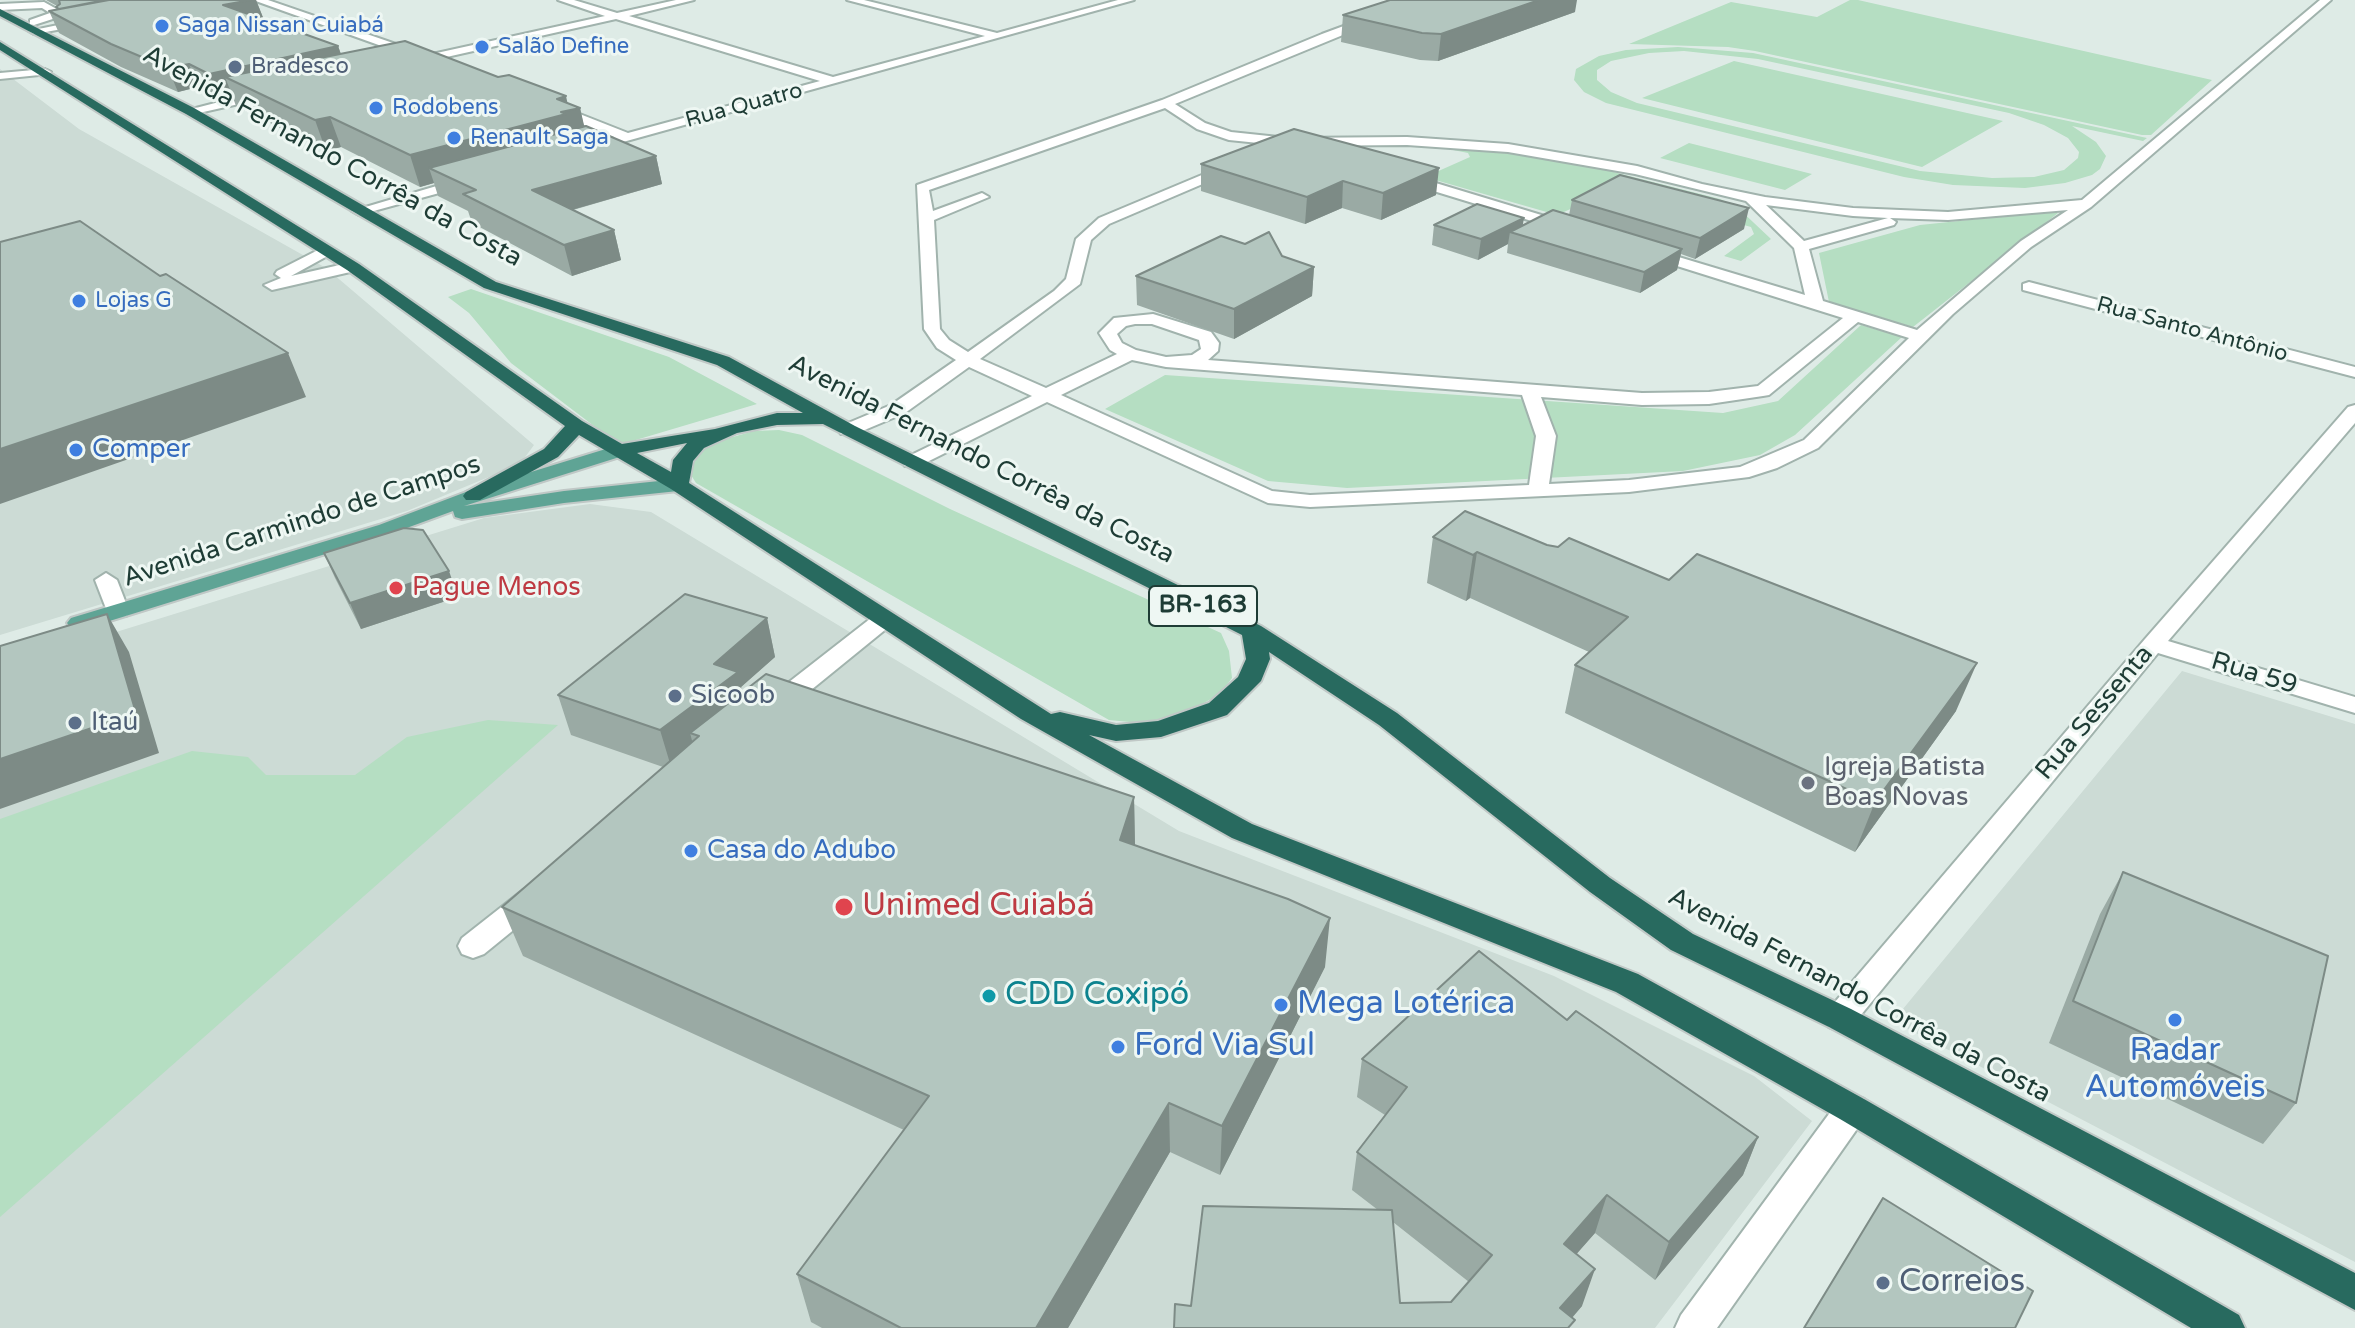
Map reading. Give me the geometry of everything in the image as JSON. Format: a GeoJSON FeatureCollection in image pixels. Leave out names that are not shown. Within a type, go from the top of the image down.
{"type":"FeatureCollection","features":[{"type":"Feature","properties":{"kind":"highway","name":"Avenida Fernando Corrêa da Costa"},"geometry":{"type":"LineString","coordinates":[[0,10],[190,111],[490,285],[723,361],[848,430],[1253,631],[1388,719],[1600,885],[1682,942],[1840,1018],[2355,1292]]}},
{"type":"Feature","properties":{"kind":"highway"},"geometry":{"type":"LineString","coordinates":[[0,45],[353,267],[575,425],[678,485],[1030,713],[1242,831],[1627,983],[1852,1109],[2226,1328]]}},
{"type":"Feature","properties":{"kind":"highway"},"geometry":{"type":"LineString","coordinates":[[622,450],[777,419],[825,418]]}},
{"type":"Feature","properties":{"kind":"highway"},"geometry":{"type":"LineString","coordinates":[[473,496],[551,453],[567,439],[575,425]]}},
{"type":"Feature","properties":{"kind":"highway"},"geometry":{"type":"LineString","coordinates":[[678,485],[683,460],[697,444],[732,428]]}},
{"type":"Feature","properties":{"kind":"highway"},"geometry":{"type":"LineString","coordinates":[[1030,713],[1116,733],[1161,729],[1218,709],[1249,681],[1258,659],[1253,631]]}},
{"type":"Feature","properties":{"kind":"main road","name":"Avenida Carmindo de Campos"},"geometry":{"type":"LineString","coordinates":[[58,629],[386,529],[473,496],[622,450]]}},
{"type":"Feature","properties":{"kind":"main road"},"geometry":{"type":"LineString","coordinates":[[386,529],[550,499],[678,485]]}},
{"type":"Feature","properties":{"kind":"street"},"geometry":{"type":"LineString","coordinates":[[258,0],[456,70]]}},
{"type":"Feature","properties":{"kind":"street"},"geometry":{"type":"LineString","coordinates":[[563,0],[833,82]]}},
{"type":"Feature","properties":{"kind":"street"},"geometry":{"type":"LineString","coordinates":[[398,65],[689,0]]}},
{"type":"Feature","properties":{"kind":"street"},"geometry":{"type":"LineString","coordinates":[[852,0],[997,36]]}},
{"type":"Feature","properties":{"kind":"street","name":"Rua Quatro"},"geometry":{"type":"LineString","coordinates":[[567,154],[1129,0]]}},
{"type":"Feature","properties":{"kind":"street"},"geometry":{"type":"LineString","coordinates":[[1423,0],[1326,36],[1166,103],[930,182],[922,188],[927,218],[932,329],[943,344],[969,360],[1268,497],[1310,501],[1629,486],[1742,473],[1770,464],[1811,444],[1920,336],[2026,244],[2086,204],[2326,0]]}},
{"type":"Feature","properties":{"kind":"street"},"geometry":{"type":"LineString","coordinates":[[0,10],[44,5],[74,11]]}},
{"type":"Feature","properties":{"kind":"street"},"geometry":{"type":"LineString","coordinates":[[29,28],[58,8]]}},
{"type":"Feature","properties":{"kind":"street"},"geometry":{"type":"LineString","coordinates":[[29,28],[95,20]]}},
{"type":"Feature","properties":{"kind":"street"},"geometry":{"type":"LineString","coordinates":[[0,76],[45,72]]}},
{"type":"Feature","properties":{"kind":"street"},"geometry":{"type":"LineString","coordinates":[[190,111],[279,91]]}},
{"type":"Feature","properties":{"kind":"street"},"geometry":{"type":"LineString","coordinates":[[1166,103],[1201,126],[1229,136],[1288,142],[1407,141],[1522,149],[1637,170],[1751,199],[1853,212],[1908,216],[1984,214],[2086,204]]}},
{"type":"Feature","properties":{"kind":"street"},"geometry":{"type":"LineString","coordinates":[[542,104],[627,137]]}},
{"type":"Feature","properties":{"kind":"street"},"geometry":{"type":"LineString","coordinates":[[848,430],[898,409],[1074,281],[1084,239],[1104,221],[1288,142],[1333,156]]}},
{"type":"Feature","properties":{"kind":"street"},"geometry":{"type":"LineString","coordinates":[[1393,174],[1574,230]]}},
{"type":"Feature","properties":{"kind":"street"},"geometry":{"type":"LineString","coordinates":[[359,211],[478,178]]}},
{"type":"Feature","properties":{"kind":"street"},"geometry":{"type":"LineString","coordinates":[[927,218],[982,197]]}},
{"type":"Feature","properties":{"kind":"street"},"geometry":{"type":"LineString","coordinates":[[1751,199],[1801,247],[1815,303]]}},
{"type":"Feature","properties":{"kind":"street"},"geometry":{"type":"LineString","coordinates":[[1801,247],[1908,216]]}},
{"type":"Feature","properties":{"kind":"street"},"geometry":{"type":"LineString","coordinates":[[1634,248],[1920,336]]}},
{"type":"Feature","properties":{"kind":"street"},"geometry":{"type":"LineString","coordinates":[[326,251],[269,284],[353,267]]}},
{"type":"Feature","properties":{"kind":"street","name":"Rua Santo Antônio"},"geometry":{"type":"LineString","coordinates":[[2029,287],[2355,372]]}},
{"type":"Feature","properties":{"kind":"street"},"geometry":{"type":"LineString","coordinates":[[1166,362],[1205,356],[1210,343],[1205,336],[1153,319],[1120,322],[1108,333],[1116,346],[1130,354],[1166,362],[1642,399],[1709,398],[1763,391],[1855,316]]}},
{"type":"Feature","properties":{"kind":"street"},"geometry":{"type":"LineString","coordinates":[[912,462],[1130,354]]}},
{"type":"Feature","properties":{"kind":"street"},"geometry":{"type":"LineString","coordinates":[[1529,390],[1546,436],[1538,490]]}},
{"type":"Feature","properties":{"kind":"street","name":"Rua Sessenta"},"geometry":{"type":"LineString","coordinates":[[1840,1018],[2153,644],[2355,411]]}},
{"type":"Feature","properties":{"kind":"street"},"geometry":{"type":"LineString","coordinates":[[106,580],[118,611]]}},
{"type":"Feature","properties":{"kind":"street"},"geometry":{"type":"LineString","coordinates":[[759,719],[883,620]]}},
{"type":"Feature","properties":{"kind":"street","name":"Rua 59"},"geometry":{"type":"LineString","coordinates":[[2153,644],[2355,705]]}},
{"type":"Feature","properties":{"kind":"street"},"geometry":{"type":"LineString","coordinates":[[473,946],[548,886]]}},
{"type":"Feature","properties":{"kind":"street"},"geometry":{"type":"LineString","coordinates":[[1694,1328],[1852,1109]]}},
{"type":"Feature","properties":{"kind":"shaded area"},"geometry":{"type":"Polygon","coordinates":[[[0,69],[79,129],[326,268],[534,445],[520,464],[407,511],[0,635],[0,69]]]}},
{"type":"Feature","properties":{"kind":"shaded area"},"geometry":{"type":"Polygon","coordinates":[[[590,504],[651,512],[1179,831],[1554,976],[1754,1076],[1812,1121],[1655,1328],[0,1328],[0,668],[484,518],[590,504]]]}},
{"type":"Feature","properties":{"kind":"shaded area"},"geometry":{"type":"Polygon","coordinates":[[[2182,671],[2355,724],[2355,1262],[1893,1021],[2182,671]]]}},
{"type":"Feature","properties":{"kind":"green space"},"geometry":{"type":"Polygon","coordinates":[[[1850,0],[2212,80],[2151,135],[2142,135],[1755,51],[1728,47],[1629,44],[1731,2],[1817,17],[1850,0]]]}},
{"type":"Feature","properties":{"kind":"green space"},"geometry":{"type":"Polygon","coordinates":[[[1678,47],[1753,53],[2147,138],[2143,141],[2072,126],[2096,142],[2106,156],[2100,169],[2092,175],[2065,183],[2025,188],[1953,185],[1904,177],[1606,103],[1584,92],[1574,80],[1576,69],[1599,56],[1626,50],[1678,47]],[[1684,51],[1649,53],[1611,61],[1597,70],[1597,80],[1611,92],[1637,103],[1920,171],[1992,178],[2034,177],[2064,170],[2078,158],[2079,152],[2068,138],[2044,125],[2009,113],[1758,59],[1684,51]]]}},
{"type":"Feature","properties":{"kind":"green space"},"geometry":{"type":"Polygon","coordinates":[[[1734,61],[2003,121],[1922,167],[1642,98],[1734,61]]]}},
{"type":"Feature","properties":{"kind":"green space"},"geometry":{"type":"Polygon","coordinates":[[[1689,143],[1812,174],[1785,190],[1660,158],[1689,143]]]}},
{"type":"Feature","properties":{"kind":"green space"},"geometry":{"type":"Polygon","coordinates":[[[1448,149],[1566,160],[1720,199],[1736,206],[1771,239],[1741,261],[1724,256],[1754,234],[1751,227],[1623,191],[1611,191],[1557,215],[1425,177],[1470,157],[1468,153],[1448,149]]]}},
{"type":"Feature","properties":{"kind":"green space"},"geometry":{"type":"Polygon","coordinates":[[[2058,213],[1913,327],[1829,302],[1819,253],[1920,225],[2058,213]]]}},
{"type":"Feature","properties":{"kind":"green space"},"geometry":{"type":"Polygon","coordinates":[[[471,289],[669,357],[757,404],[619,445],[511,363],[469,313],[448,297],[471,289]]]}},
{"type":"Feature","properties":{"kind":"green space"},"geometry":{"type":"Polygon","coordinates":[[[1861,325],[1902,337],[1795,435],[1760,455],[1683,471],[1347,488],[1268,481],[1105,409],[1165,375],[1723,413],[1778,401],[1861,325]]]}},
{"type":"Feature","properties":{"kind":"green space"},"geometry":{"type":"Polygon","coordinates":[[[779,430],[802,435],[950,509],[1221,633],[1229,651],[1232,678],[1220,694],[1182,715],[1150,724],[1109,720],[696,483],[691,475],[691,463],[697,454],[715,442],[754,431],[779,430]]]}},
{"type":"Feature","properties":{"kind":"green space"},"geometry":{"type":"Polygon","coordinates":[[[488,720],[558,725],[0,1217],[0,819],[192,751],[248,757],[266,775],[355,775],[407,737],[488,720]]]}},
{"type":"Feature","properties":{"kind":"building"},"geometry":{"type":"Polygon","coordinates":[[[59,0],[105,0],[59,9],[56,7],[60,4],[59,0]]]}},
{"type":"Feature","properties":{"kind":"building"},"geometry":{"type":"Polygon","coordinates":[[[109,0],[251,0],[223,5],[338,46],[209,74],[189,64],[168,68],[111,44],[49,11],[109,0]]]}},
{"type":"Feature","properties":{"kind":"building"},"geometry":{"type":"Polygon","coordinates":[[[1390,0],[1539,0],[1441,34],[1422,33],[1343,15],[1390,0]]]}},
{"type":"Feature","properties":{"kind":"building"},"geometry":{"type":"Polygon","coordinates":[[[405,41],[498,77],[509,75],[566,96],[557,99],[580,108],[410,155],[330,117],[315,120],[225,77],[405,41]]]}},
{"type":"Feature","properties":{"kind":"building"},"geometry":{"type":"Polygon","coordinates":[[[586,126],[656,156],[532,190],[614,230],[564,245],[463,194],[476,190],[429,168],[586,126]]]}},
{"type":"Feature","properties":{"kind":"building"},"geometry":{"type":"Polygon","coordinates":[[[1294,129],[1439,168],[1383,193],[1343,181],[1307,197],[1201,164],[1294,129]]]}},
{"type":"Feature","properties":{"kind":"building"},"geometry":{"type":"Polygon","coordinates":[[[1620,175],[1749,208],[1700,238],[1572,200],[1620,175]]]}},
{"type":"Feature","properties":{"kind":"building"},"geometry":{"type":"Polygon","coordinates":[[[1477,204],[1524,218],[1481,239],[1434,225],[1477,204]]]}},
{"type":"Feature","properties":{"kind":"building"},"geometry":{"type":"Polygon","coordinates":[[[1553,210],[1682,249],[1644,272],[1510,232],[1553,210]]]}},
{"type":"Feature","properties":{"kind":"building"},"geometry":{"type":"Polygon","coordinates":[[[80,221],[160,276],[166,274],[288,353],[0,449],[0,242],[80,221]]]}},
{"type":"Feature","properties":{"kind":"building"},"geometry":{"type":"Polygon","coordinates":[[[1269,232],[1282,256],[1314,267],[1234,309],[1136,276],[1221,236],[1245,244],[1269,232]]]}},
{"type":"Feature","properties":{"kind":"building"},"geometry":{"type":"Polygon","coordinates":[[[1465,511],[1547,545],[1558,547],[1569,538],[1669,580],[1697,554],[1977,663],[1875,802],[1575,665],[1628,617],[1477,552],[1473,555],[1433,537],[1465,511]]]}},
{"type":"Feature","properties":{"kind":"building"},"geometry":{"type":"Polygon","coordinates":[[[404,528],[423,530],[449,571],[350,603],[324,553],[404,528]]]}},
{"type":"Feature","properties":{"kind":"building"},"geometry":{"type":"Polygon","coordinates":[[[685,594],[767,618],[714,664],[738,672],[660,730],[558,695],[685,594]]]}},
{"type":"Feature","properties":{"kind":"building"},"geometry":{"type":"Polygon","coordinates":[[[107,614],[136,713],[0,759],[0,646],[107,614]]]}},
{"type":"Feature","properties":{"kind":"building"},"geometry":{"type":"Polygon","coordinates":[[[766,674],[1134,797],[1120,840],[1288,899],[1330,918],[1222,1126],[1169,1103],[1036,1328],[901,1328],[797,1274],[929,1096],[502,907],[699,736],[690,733],[766,674]]]}},
{"type":"Feature","properties":{"kind":"building","name":"Radar Automóveis"},"geometry":{"type":"Polygon","coordinates":[[[2123,872],[2328,956],[2296,1103],[2073,1001],[2123,872]]]}},
{"type":"Feature","properties":{"kind":"building"},"geometry":{"type":"Polygon","coordinates":[[[1479,951],[1567,1020],[1576,1011],[1758,1137],[1669,1242],[1607,1195],[1564,1244],[1595,1269],[1560,1308],[1575,1320],[1568,1328],[1174,1328],[1175,1304],[1191,1306],[1203,1206],[1392,1210],[1400,1303],[1451,1302],[1492,1255],[1357,1152],[1407,1087],[1362,1059],[1479,951]]]}},
{"type":"Feature","properties":{"kind":"building"},"geometry":{"type":"Polygon","coordinates":[[[1883,1198],[2033,1291],[2015,1328],[1804,1328],[1883,1198]]]}},
{"type":"Feature","properties":{"kind":"place","name":"Saga Nissan Cuiabá"},"geometry":{"type":"Point","coordinates":[162,26]}},
{"type":"Feature","properties":{"kind":"place","name":"Salão Define"},"geometry":{"type":"Point","coordinates":[482,47]}},
{"type":"Feature","properties":{"kind":"place","name":"Bradesco"},"geometry":{"type":"Point","coordinates":[235,67]}},
{"type":"Feature","properties":{"kind":"place","name":"Rodobens"},"geometry":{"type":"Point","coordinates":[376,108]}},
{"type":"Feature","properties":{"kind":"place","name":"Renault Saga"},"geometry":{"type":"Point","coordinates":[454,138]}},
{"type":"Feature","properties":{"kind":"place","name":"Lojas G"},"geometry":{"type":"Point","coordinates":[79,301]}},
{"type":"Feature","properties":{"kind":"place","name":"Comper"},"geometry":{"type":"Point","coordinates":[76,450]}},
{"type":"Feature","properties":{"kind":"place","name":"Pague Menos"},"geometry":{"type":"Point","coordinates":[396,588]}},
{"type":"Feature","properties":{"kind":"place","name":"Sicoob"},"geometry":{"type":"Point","coordinates":[675,696]}},
{"type":"Feature","properties":{"kind":"place","name":"Itaú"},"geometry":{"type":"Point","coordinates":[75,723]}},
{"type":"Feature","properties":{"kind":"place","name":"Igreja Batista Boas Novas"},"geometry":{"type":"Point","coordinates":[1808,783]}},
{"type":"Feature","properties":{"kind":"place","name":"Casa do Adubo"},"geometry":{"type":"Point","coordinates":[691,851]}},
{"type":"Feature","properties":{"kind":"place","name":"Unimed Cuiabá"},"geometry":{"type":"Point","coordinates":[844,907]}},
{"type":"Feature","properties":{"kind":"place","name":"CDD Coxipó"},"geometry":{"type":"Point","coordinates":[989,996]}},
{"type":"Feature","properties":{"kind":"place","name":"Mega Lotérica"},"geometry":{"type":"Point","coordinates":[1281,1005]}},
{"type":"Feature","properties":{"kind":"place","name":"Radar Automóveis"},"geometry":{"type":"Point","coordinates":[2175,1020]}},
{"type":"Feature","properties":{"kind":"place","name":"Ford Via Sul"},"geometry":{"type":"Point","coordinates":[1118,1047]}},
{"type":"Feature","properties":{"kind":"place","name":"Correios"},"geometry":{"type":"Point","coordinates":[1883,1283]}}]}
